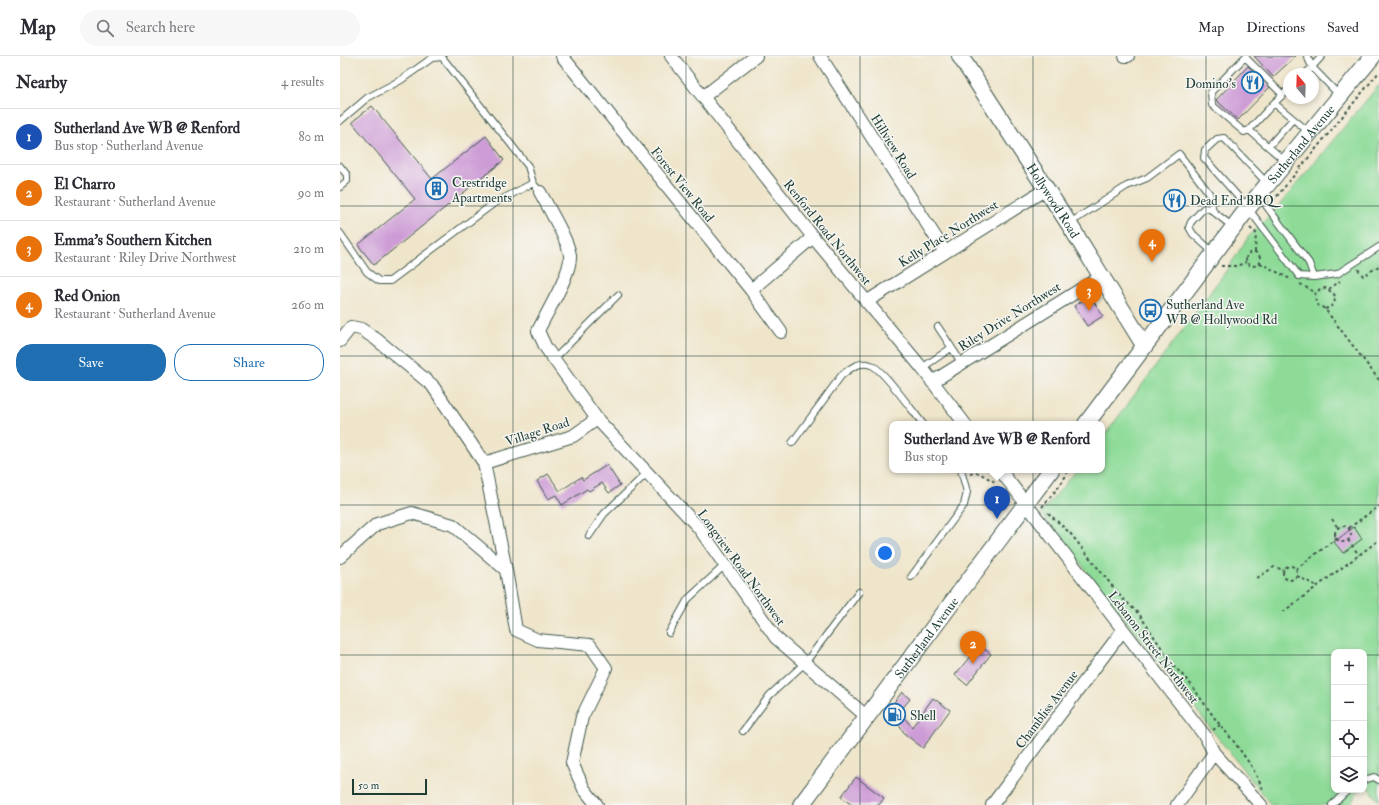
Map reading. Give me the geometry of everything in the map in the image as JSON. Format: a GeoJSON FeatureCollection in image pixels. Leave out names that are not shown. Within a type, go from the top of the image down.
{"type":"FeatureCollection","features":[{"type":"Feature","properties":{"kind":"street","name":"Forest View Road"},"geometry":{"type":"LineString","coordinates":[[562,56],[751,290],[781,332]]}},
{"type":"Feature","properties":{"kind":"street","name":"Renford Road Northwest"},"geometry":{"type":"LineString","coordinates":[[671,56],[813,237],[922,368],[963,421]]}},
{"type":"Feature","properties":{"kind":"street"},"geometry":{"type":"LineString","coordinates":[[703,97],[756,56]]}},
{"type":"Feature","properties":{"kind":"street","name":"Hillview Road"},"geometry":{"type":"LineString","coordinates":[[820,56],[945,252]]}},
{"type":"Feature","properties":{"kind":"street","name":"Hollywood Road"},"geometry":{"type":"LineString","coordinates":[[960,56],[1069,224],[1144,345]]}},
{"type":"Feature","properties":{"kind":"street","name":"Sutherland Avenue"},"geometry":{"type":"LineString","coordinates":[[1088,421],[1144,345],[1220,260],[1286,162],[1340,96],[1371,63]]}},
{"type":"Feature","properties":{"kind":"street","name":"Longview Road Northwest"},"geometry":{"type":"LineString","coordinates":[[537,187],[558,226],[570,256],[564,282],[546,311],[538,331],[546,348],[598,419],[699,528],[776,638],[866,716]]}},
{"type":"Feature","properties":{"kind":"street","name":"Kelly Place Northwest"},"geometry":{"type":"LineString","coordinates":[[866,302],[1046,189]]}},
{"type":"Feature","properties":{"kind":"street"},"geometry":{"type":"LineString","coordinates":[[751,290],[813,237]]}},
{"type":"Feature","properties":{"kind":"street","name":"Riley Drive Northwest"},"geometry":{"type":"LineString","coordinates":[[932,382],[961,362],[1102,276]]}},
{"type":"Feature","properties":{"kind":"street"},"geometry":{"type":"LineString","coordinates":[[340,341],[351,327],[361,329],[376,339],[432,386],[484,463],[506,570],[516,630],[538,640],[590,645],[606,668],[582,717],[572,763],[584,789],[598,805]]}},
{"type":"Feature","properties":{"kind":"street","name":"Village Road"},"geometry":{"type":"LineString","coordinates":[[484,463],[573,436],[598,419]]}},
{"type":"Feature","properties":{"kind":"street"},"geometry":{"type":"LineString","coordinates":[[1002,473],[1026,504]]}},
{"type":"Feature","properties":{"kind":"street","name":"Sutherland Avenue"},"geometry":{"type":"LineString","coordinates":[[801,805],[1049,473]]}},
{"type":"Feature","properties":{"kind":"street","name":"Lebanon Street Northwest"},"geometry":{"type":"LineString","coordinates":[[1026,504],[1205,736],[1214,753],[1263,800]]}},
{"type":"Feature","properties":{"kind":"street"},"geometry":{"type":"LineString","coordinates":[[340,557],[377,524],[412,513],[453,525],[506,570]]}},
{"type":"Feature","properties":{"kind":"street","name":"Chambliss Avenue"},"geometry":{"type":"LineString","coordinates":[[992,805],[1123,630]]}},
{"type":"Feature","properties":{"kind":"street"},"geometry":{"type":"LineString","coordinates":[[1177,805],[1214,753]]}},
{"type":"Feature","properties":{"kind":"lane"},"geometry":{"type":"LineString","coordinates":[[1245,56],[1283,95],[1249,130],[1244,132],[1212,105],[1211,92],[1245,56]]}},
{"type":"Feature","properties":{"kind":"lane"},"geometry":{"type":"LineString","coordinates":[[1307,56],[1312,67],[1340,96]]}},
{"type":"Feature","properties":{"kind":"lane"},"geometry":{"type":"LineString","coordinates":[[1312,67],[1322,56]]}},
{"type":"Feature","properties":{"kind":"lane"},"geometry":{"type":"LineString","coordinates":[[340,121],[367,98],[400,80],[432,58],[442,57],[528,166],[537,187],[493,204],[390,281],[379,281],[367,272],[340,233]]}},
{"type":"Feature","properties":{"kind":"lane"},"geometry":{"type":"LineString","coordinates":[[1274,103],[1310,132]]}},
{"type":"Feature","properties":{"kind":"lane"},"geometry":{"type":"LineString","coordinates":[[1269,146],[1293,119]]}},
{"type":"Feature","properties":{"kind":"lane"},"geometry":{"type":"LineString","coordinates":[[1249,130],[1286,162]]}},
{"type":"Feature","properties":{"kind":"lane"},"geometry":{"type":"LineString","coordinates":[[1314,278],[1309,263],[1265,195],[1224,138],[1217,139],[1205,150],[1204,158],[1252,214],[1299,276],[1314,278],[1337,274],[1379,247]]}},
{"type":"Feature","properties":{"kind":"lane"},"geometry":{"type":"LineString","coordinates":[[1069,224],[1127,186],[1147,178],[1179,154],[1209,193],[1213,211]]}},
{"type":"Feature","properties":{"kind":"lane"},"geometry":{"type":"LineString","coordinates":[[340,166],[347,175],[346,181],[340,187]]}},
{"type":"Feature","properties":{"kind":"lane"},"geometry":{"type":"LineString","coordinates":[[1220,260],[1193,234],[1189,227],[1191,222],[1204,208],[1213,211],[1240,229]]}},
{"type":"Feature","properties":{"kind":"lane"},"geometry":{"type":"LineString","coordinates":[[554,358],[618,295]]}},
{"type":"Feature","properties":{"kind":"lane"},"geometry":{"type":"LineString","coordinates":[[938,327],[961,362]]}},
{"type":"Feature","properties":{"kind":"lane"},"geometry":{"type":"LineString","coordinates":[[922,368],[952,348]]}},
{"type":"Feature","properties":{"kind":"lane"},"geometry":{"type":"LineString","coordinates":[[792,443],[841,376],[851,367],[862,364],[872,365],[877,368],[921,421]]}},
{"type":"Feature","properties":{"kind":"lane"},"geometry":{"type":"LineString","coordinates":[[589,536],[604,514],[647,473]]}},
{"type":"Feature","properties":{"kind":"lane"},"geometry":{"type":"LineString","coordinates":[[911,577],[964,505],[967,492],[962,473]]}},
{"type":"Feature","properties":{"kind":"lane"},"geometry":{"type":"LineString","coordinates":[[669,633],[688,599],[725,565]]}},
{"type":"Feature","properties":{"kind":"lane"},"geometry":{"type":"LineString","coordinates":[[743,731],[770,695],[806,663],[859,592]]}},
{"type":"Feature","properties":{"kind":"lane"},"geometry":{"type":"LineString","coordinates":[[1367,779],[1374,777],[1379,780]]}},
{"type":"Feature","properties":{"kind":"lane"},"geometry":{"type":"LineString","coordinates":[[1332,805],[1345,793]]}},
{"type":"Feature","properties":{"kind":"path"},"geometry":{"type":"LineString","coordinates":[[1265,195],[1371,63]]}},
{"type":"Feature","properties":{"kind":"path"},"geometry":{"type":"LineString","coordinates":[[1250,228],[1252,214]]}},
{"type":"Feature","properties":{"kind":"path"},"geometry":{"type":"LineString","coordinates":[[1240,229],[1250,228],[1256,232],[1255,252]]}},
{"type":"Feature","properties":{"kind":"path"},"geometry":{"type":"LineString","coordinates":[[1246,262],[1248,254],[1255,252]]}},
{"type":"Feature","properties":{"kind":"path"},"geometry":{"type":"LineString","coordinates":[[1255,252],[1260,256],[1260,263]]}},
{"type":"Feature","properties":{"kind":"path"},"geometry":{"type":"LineString","coordinates":[[1220,260],[1237,266],[1246,262]]}},
{"type":"Feature","properties":{"kind":"path"},"geometry":{"type":"LineString","coordinates":[[1246,262],[1252,267],[1260,263]]}},
{"type":"Feature","properties":{"kind":"path"},"geometry":{"type":"LineString","coordinates":[[1260,263],[1316,293]]}},
{"type":"Feature","properties":{"kind":"path"},"geometry":{"type":"LineString","coordinates":[[1352,273],[1358,269],[1363,276],[1379,266]]}},
{"type":"Feature","properties":{"kind":"path"},"geometry":{"type":"LineString","coordinates":[[1329,289],[1341,281]]}},
{"type":"Feature","properties":{"kind":"path"},"geometry":{"type":"LineString","coordinates":[[1325,309],[1331,306],[1335,300],[1334,294],[1329,289],[1323,288],[1316,293],[1314,297],[1316,304],[1325,309],[1379,380]]}},
{"type":"Feature","properties":{"kind":"path"},"geometry":{"type":"LineString","coordinates":[[962,473],[979,473],[1001,485]]}},
{"type":"Feature","properties":{"kind":"path"},"geometry":{"type":"LineString","coordinates":[[1349,528],[1379,506]]}},
{"type":"Feature","properties":{"kind":"path"},"geometry":{"type":"LineString","coordinates":[[1048,513],[1070,534],[1121,597],[1139,614],[1173,665],[1189,682],[1252,767],[1263,800]]}},
{"type":"Feature","properties":{"kind":"path"},"geometry":{"type":"LineString","coordinates":[[1332,519],[1338,528]]}},
{"type":"Feature","properties":{"kind":"path"},"geometry":{"type":"LineString","coordinates":[[1338,528],[1344,526],[1349,528]]}},
{"type":"Feature","properties":{"kind":"path"},"geometry":{"type":"LineString","coordinates":[[1336,538],[1338,528]]}},
{"type":"Feature","properties":{"kind":"path"},"geometry":{"type":"LineString","coordinates":[[1336,538],[1342,542],[1348,540],[1351,536],[1349,528]]}},
{"type":"Feature","properties":{"kind":"path"},"geometry":{"type":"LineString","coordinates":[[1296,569],[1336,538]]}},
{"type":"Feature","properties":{"kind":"path"},"geometry":{"type":"LineString","coordinates":[[1348,540],[1359,555]]}},
{"type":"Feature","properties":{"kind":"path"},"geometry":{"type":"LineString","coordinates":[[1283,612],[1379,540]]}},
{"type":"Feature","properties":{"kind":"path"},"geometry":{"type":"LineString","coordinates":[[1296,569],[1288,566],[1284,570],[1284,576],[1286,579],[1291,580],[1296,576]]}},
{"type":"Feature","properties":{"kind":"path"},"geometry":{"type":"LineString","coordinates":[[1257,578],[1274,567],[1284,570]]}},
{"type":"Feature","properties":{"kind":"path"},"geometry":{"type":"LineString","coordinates":[[1296,569],[1296,576]]}},
{"type":"Feature","properties":{"kind":"path"},"geometry":{"type":"LineString","coordinates":[[1296,576],[1317,587]]}},
{"type":"Feature","properties":{"kind":"green space"},"geometry":{"type":"Polygon","coordinates":[[[1379,85],[1379,801],[1367,787],[1367,649],[1331,649],[1331,793],[1357,793],[1350,805],[1271,805],[1041,513],[1074,473],[1105,473],[1105,435],[1226,271],[1249,236],[1276,209],[1379,85]]]}},
{"type":"Feature","properties":{"kind":"building"},"geometry":{"type":"Polygon","coordinates":[[[1254,56],[1296,56],[1273,77],[1254,56]]]}},
{"type":"Feature","properties":{"kind":"building"},"geometry":{"type":"Polygon","coordinates":[[[1248,66],[1270,87],[1238,120],[1216,100],[1248,66]]]}},
{"type":"Feature","properties":{"kind":"building","name":"Crestridge Apartments"},"geometry":{"type":"Polygon","coordinates":[[[372,106],[432,179],[486,136],[504,160],[374,265],[358,245],[415,199],[352,122],[372,106]]]}},
{"type":"Feature","properties":{"kind":"building"},"geometry":{"type":"Polygon","coordinates":[[[1090,296],[1103,316],[1087,326],[1074,306],[1090,296]]]}},
{"type":"Feature","properties":{"kind":"building"},"geometry":{"type":"Polygon","coordinates":[[[607,465],[620,485],[609,493],[602,483],[589,491],[587,489],[562,505],[556,495],[548,499],[537,481],[548,474],[560,491],[581,477],[583,480],[607,465]]]}},
{"type":"Feature","properties":{"kind":"building"},"geometry":{"type":"Polygon","coordinates":[[[1354,527],[1362,539],[1343,553],[1334,542],[1354,527]]]}},
{"type":"Feature","properties":{"kind":"building"},"geometry":{"type":"Polygon","coordinates":[[[979,645],[991,654],[967,685],[955,675],[972,654],[968,651],[972,647],[975,650],[979,645]]]}},
{"type":"Feature","properties":{"kind":"building"},"geometry":{"type":"Polygon","coordinates":[[[902,692],[910,699],[901,710],[903,716],[912,727],[933,698],[950,710],[923,748],[906,735],[895,720],[886,713],[902,692]]]}},
{"type":"Feature","properties":{"kind":"building"},"geometry":{"type":"Polygon","coordinates":[[[856,777],[884,798],[879,805],[852,805],[841,797],[856,777]]]}},
{"type":"Feature","properties":{"kind":"place","name":"Domino's"},"geometry":{"type":"Point","coordinates":[1252,83]}},
{"type":"Feature","properties":{"kind":"place","name":"Crestridge Apartments"},"geometry":{"type":"Point","coordinates":[437,189]}},
{"type":"Feature","properties":{"kind":"place","name":"Dead End BBQ"},"geometry":{"type":"Point","coordinates":[1174,200]}},
{"type":"Feature","properties":{"kind":"place","name":"Red Onion"},"geometry":{"type":"Point","coordinates":[1152,262]}},
{"type":"Feature","properties":{"kind":"place","name":"Emma's Southern Kitchen"},"geometry":{"type":"Point","coordinates":[1089,311]}},
{"type":"Feature","properties":{"kind":"place","name":"Sutherland Ave WB @ Hollywood Rd"},"geometry":{"type":"Point","coordinates":[1151,311]}},
{"type":"Feature","properties":{"kind":"place","name":"Sutherland Ave WB @ Renford"},"geometry":{"type":"Point","coordinates":[997,519]}},
{"type":"Feature","properties":{"kind":"place","name":"El Charro"},"geometry":{"type":"Point","coordinates":[973,664]}},
{"type":"Feature","properties":{"kind":"place","name":"Shell"},"geometry":{"type":"Point","coordinates":[895,715]}}]}
